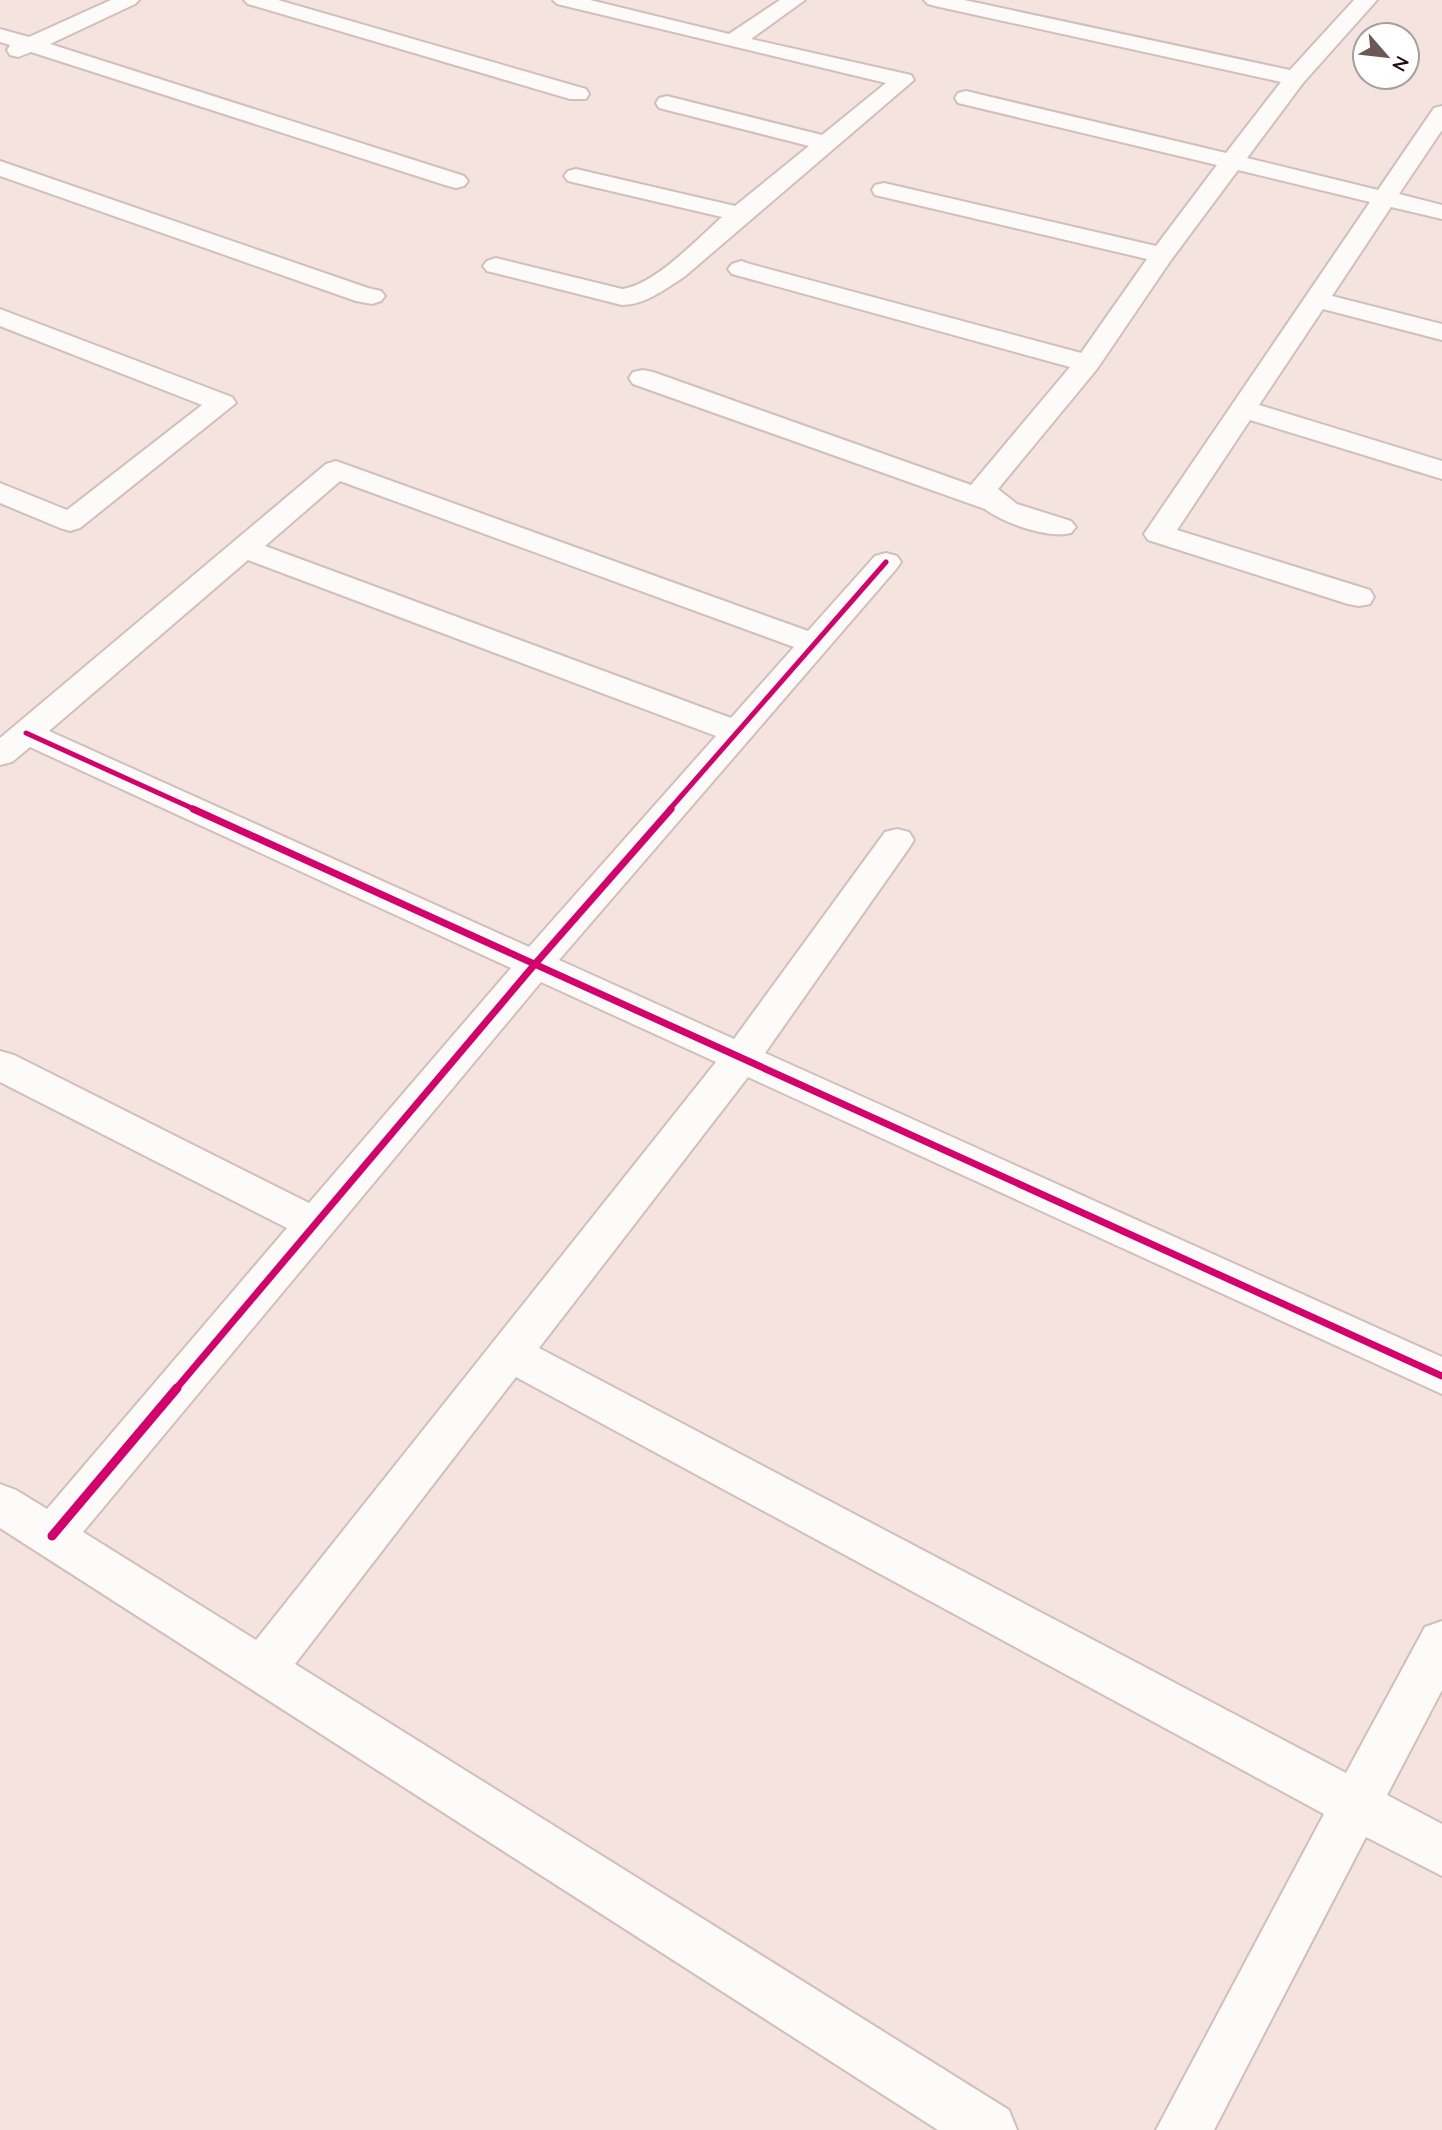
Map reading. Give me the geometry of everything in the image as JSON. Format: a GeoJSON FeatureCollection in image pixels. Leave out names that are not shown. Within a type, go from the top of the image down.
{"type":"FeatureCollection","features":[{"type":"Feature","properties":{"kind":"street"},"geometry":{"type":"LineString","coordinates":[[0,59],[128,0]]}},
{"type":"Feature","properties":{"kind":"street"},"geometry":{"type":"LineString","coordinates":[[255,0],[578,93]]}},
{"type":"Feature","properties":{"kind":"street"},"geometry":{"type":"LineString","coordinates":[[496,266],[599,293],[630,297],[675,272],[740,214],[903,79],[564,0]]}},
{"type":"Feature","properties":{"kind":"street"},"geometry":{"type":"LineString","coordinates":[[733,41],[794,0]]}},
{"type":"Feature","properties":{"kind":"street"},"geometry":{"type":"LineString","coordinates":[[935,0],[1296,78]]}},
{"type":"Feature","properties":{"kind":"street"},"geometry":{"type":"LineString","coordinates":[[989,501],[982,488],[1087,363],[1161,255],[1356,3]]}},
{"type":"Feature","properties":{"kind":"street"},"geometry":{"type":"LineString","coordinates":[[0,35],[456,181]]}},
{"type":"Feature","properties":{"kind":"street"},"geometry":{"type":"LineString","coordinates":[[966,98],[1442,212]]}},
{"type":"Feature","properties":{"kind":"street"},"geometry":{"type":"LineString","coordinates":[[667,103],[826,144]]}},
{"type":"Feature","properties":{"kind":"street"},"geometry":{"type":"LineString","coordinates":[[1359,597],[1159,534],[1442,114]]}},
{"type":"Feature","properties":{"kind":"street"},"geometry":{"type":"LineString","coordinates":[[0,168],[365,296],[372,296]]}},
{"type":"Feature","properties":{"kind":"street"},"geometry":{"type":"LineString","coordinates":[[576,176],[740,214]]}},
{"type":"Feature","properties":{"kind":"street"},"geometry":{"type":"LineString","coordinates":[[884,190],[1161,255]]}},
{"type":"Feature","properties":{"kind":"street"},"geometry":{"type":"LineString","coordinates":[[741,269],[1087,363]]}},
{"type":"Feature","properties":{"kind":"street"},"geometry":{"type":"LineString","coordinates":[[1318,300],[1442,332]]}},
{"type":"Feature","properties":{"kind":"street"},"geometry":{"type":"LineString","coordinates":[[0,317],[222,403],[70,522],[0,492]]}},
{"type":"Feature","properties":{"kind":"street"},"geometry":{"type":"LineString","coordinates":[[643,378],[989,501],[1008,511],[1061,527]]}},
{"type":"Feature","properties":{"kind":"street"},"geometry":{"type":"LineString","coordinates":[[1243,409],[1442,470]]}},
{"type":"Feature","properties":{"kind":"street"},"geometry":{"type":"LineString","coordinates":[[814,644],[336,470],[13,744],[534,964],[1442,1376]]}},
{"type":"Feature","properties":{"kind":"street"},"geometry":{"type":"LineString","coordinates":[[244,548],[737,732]]}},
{"type":"Feature","properties":{"kind":"street"},"geometry":{"type":"LineString","coordinates":[[52,1536],[534,964],[886,562]]}},
{"type":"Feature","properties":{"kind":"street"},"geometry":{"type":"LineString","coordinates":[[262,1669],[741,1058],[897,840]]}},
{"type":"Feature","properties":{"kind":"street"},"geometry":{"type":"LineString","coordinates":[[0,1065],[314,1224]]}},
{"type":"Feature","properties":{"kind":"street"},"geometry":{"type":"LineString","coordinates":[[510,1353],[1442,1851]]}},
{"type":"Feature","properties":{"kind":"street"},"geometry":{"type":"LineString","coordinates":[[0,1504],[989,2130]]}},
{"type":"Feature","properties":{"kind":"street"},"geometry":{"type":"LineString","coordinates":[[1184,2130],[1442,1642]]}},
{"type":"Feature","properties":{"kind":"cycle path"},"geometry":{"type":"LineString","coordinates":[[52,1536],[535,964],[886,562]]}},
{"type":"Feature","properties":{"kind":"cycle path"},"geometry":{"type":"LineString","coordinates":[[26,733],[1442,1376]]}}]}
